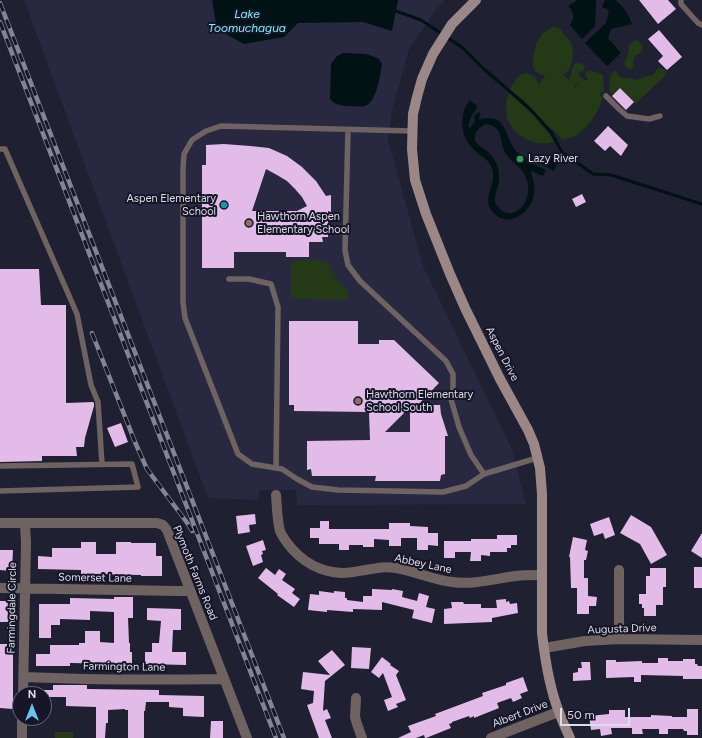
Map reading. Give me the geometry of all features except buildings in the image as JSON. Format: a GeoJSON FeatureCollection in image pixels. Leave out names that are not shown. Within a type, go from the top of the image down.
{"type":"FeatureCollection","features":[{"type":"Feature","properties":{"kind":"street","name":"Aspen Drive"},"geometry":{"type":"LineString","coordinates":[[476,0],[467,8],[441,41],[433,54],[422,79],[413,114],[412,149],[415,180],[426,214],[465,308],[534,444],[540,468],[542,494],[542,633],[552,693],[558,712],[570,738]]}},
{"type":"Feature","properties":{"kind":"street","name":"Abbey Lane"},"geometry":{"type":"LineString","coordinates":[[276,495],[280,531],[284,539],[304,560],[324,570],[341,573],[374,568],[396,568],[452,582],[473,583],[517,576],[542,575]]}},
{"type":"Feature","properties":{"kind":"street","name":"Plymoth Farms Road"},"geometry":{"type":"LineString","coordinates":[[0,523],[157,523],[162,525],[167,530],[247,738]]}},
{"type":"Feature","properties":{"kind":"street","name":"Farmingdale Circle"},"geometry":{"type":"LineString","coordinates":[[23,686],[25,523]]}},
{"type":"Feature","properties":{"kind":"street"},"geometry":{"type":"LineString","coordinates":[[619,570],[619,639]]}},
{"type":"Feature","properties":{"kind":"street","name":"Somerset Lane"},"geometry":{"type":"LineString","coordinates":[[0,588],[169,591],[190,590]]}},
{"type":"Feature","properties":{"kind":"street","name":"Augusta Drive"},"geometry":{"type":"LineString","coordinates":[[544,648],[585,641],[619,639],[702,640]]}},
{"type":"Feature","properties":{"kind":"street","name":"Farmington Lane"},"geometry":{"type":"LineString","coordinates":[[24,676],[176,680],[224,679]]}},
{"type":"Feature","properties":{"kind":"street"},"geometry":{"type":"LineString","coordinates":[[356,698],[355,717],[362,738]]}},
{"type":"Feature","properties":{"kind":"street","name":"Albert Drive"},"geometry":{"type":"LineString","coordinates":[[491,738],[558,712]]}},
{"type":"Feature","properties":{"kind":"street"},"geometry":{"type":"LineString","coordinates":[[22,726],[22,738]]}},
{"type":"Feature","properties":{"kind":"lane"},"geometry":{"type":"LineString","coordinates":[[681,0],[681,4],[698,23],[702,25]]}},
{"type":"Feature","properties":{"kind":"lane"},"geometry":{"type":"LineString","coordinates":[[606,96],[627,116],[649,119],[660,116]]}},
{"type":"Feature","properties":{"kind":"lane"},"geometry":{"type":"LineString","coordinates":[[412,132],[221,126],[206,131],[192,140],[184,154],[183,169],[183,302],[185,318],[238,454],[252,464],[282,469],[312,487],[338,490],[443,492],[466,486],[484,474],[537,458]]}},
{"type":"Feature","properties":{"kind":"lane"},"geometry":{"type":"LineString","coordinates":[[348,130],[345,250],[348,264],[360,281],[446,362],[452,374],[453,389],[451,399],[459,427],[471,455],[484,474]]}},
{"type":"Feature","properties":{"kind":"lane"},"geometry":{"type":"LineString","coordinates":[[0,149],[5,149],[77,314],[91,385],[98,402],[102,464]]}},
{"type":"Feature","properties":{"kind":"lane"},"geometry":{"type":"LineString","coordinates":[[228,279],[249,279],[271,284],[278,307],[276,468]]}},
{"type":"Feature","properties":{"kind":"lane"},"geometry":{"type":"LineString","coordinates":[[0,466],[132,464],[138,487],[0,491]]}},
{"type":"Feature","properties":{"kind":"shaded area"},"geometry":{"type":"Polygon","coordinates":[[[24,0],[445,0],[437,8],[409,49],[392,110],[388,140],[423,266],[512,449],[526,504],[297,505],[296,490],[260,490],[258,500],[208,498],[24,0]]]}},
{"type":"Feature","properties":{"kind":"green space"},"geometry":{"type":"Polygon","coordinates":[[[553,27],[560,29],[570,40],[572,46],[573,53],[571,65],[568,72],[563,74],[569,80],[574,64],[580,63],[585,67],[578,75],[584,80],[579,82],[576,84],[574,89],[580,82],[588,80],[585,74],[588,70],[602,74],[603,77],[604,93],[600,92],[600,96],[603,97],[593,118],[586,128],[577,135],[572,138],[562,140],[558,134],[547,126],[523,100],[510,90],[516,79],[522,74],[529,74],[535,78],[539,84],[545,76],[536,72],[532,64],[536,44],[542,34],[553,27]]]}},
{"type":"Feature","properties":{"kind":"green space"},"geometry":{"type":"Polygon","coordinates":[[[637,40],[641,45],[642,51],[633,59],[634,67],[630,69],[625,66],[624,63],[628,55],[629,45],[637,40]]]}},
{"type":"Feature","properties":{"kind":"green space"},"geometry":{"type":"Polygon","coordinates":[[[658,68],[667,71],[664,77],[635,104],[620,88],[612,94],[610,92],[609,83],[614,71],[617,72],[622,78],[637,80],[653,75],[658,68]]]}},
{"type":"Feature","properties":{"kind":"green space"},"geometry":{"type":"Polygon","coordinates":[[[509,92],[536,118],[554,142],[534,142],[527,140],[516,132],[511,126],[506,113],[509,92]]]}},
{"type":"Feature","properties":{"kind":"green space"},"geometry":{"type":"Polygon","coordinates":[[[320,260],[320,262],[329,262],[336,278],[348,290],[347,300],[291,299],[291,261],[320,260]]]}},
{"type":"Feature","properties":{"kind":"green space"},"geometry":{"type":"Polygon","coordinates":[[[55,732],[73,732],[73,738],[55,738],[55,732]]]}},
{"type":"Feature","properties":{"kind":"water","name":"Lake Toomuchagua"},"geometry":{"type":"Polygon","coordinates":[[[212,0],[398,0],[392,31],[363,22],[298,23],[284,37],[244,44],[217,29],[212,0]]]}},
{"type":"Feature","properties":{"kind":"water"},"geometry":{"type":"Polygon","coordinates":[[[577,0],[596,0],[595,26],[582,39],[570,25],[573,20],[573,15],[568,6],[577,0]]]}},
{"type":"Feature","properties":{"kind":"water"},"geometry":{"type":"Polygon","coordinates":[[[605,0],[614,0],[620,4],[632,24],[611,29],[608,38],[621,53],[607,66],[585,43],[606,23],[609,10],[602,7],[605,0]]]}},
{"type":"Feature","properties":{"kind":"water"},"geometry":{"type":"Polygon","coordinates":[[[343,53],[366,54],[378,58],[382,64],[375,94],[365,106],[336,104],[330,99],[331,64],[337,56],[343,53]]]}},
{"type":"Feature","properties":{"kind":"water","name":"Lazy River"},"geometry":{"type":"Polygon","coordinates":[[[470,100],[478,107],[470,119],[469,128],[475,121],[474,116],[479,112],[481,115],[479,119],[489,118],[497,120],[502,124],[515,149],[526,158],[535,158],[536,161],[533,164],[546,170],[543,176],[531,171],[535,188],[532,201],[528,208],[517,217],[504,219],[498,217],[489,206],[488,197],[493,178],[492,169],[486,159],[470,146],[463,132],[462,121],[464,109],[470,100]],[[486,124],[479,128],[475,135],[475,140],[478,145],[491,155],[498,167],[499,184],[495,198],[496,205],[503,212],[516,212],[524,204],[528,195],[526,177],[521,169],[506,154],[499,131],[486,124]]]}},
{"type":"Feature","properties":{"kind":"water"},"geometry":{"type":"Polygon","coordinates":[[[546,155],[559,160],[554,171],[542,165],[546,155]]]}},
{"type":"Feature","properties":{"kind":"waterway"},"geometry":{"type":"LineString","coordinates":[[393,10],[421,20],[463,48],[484,69],[530,109],[551,132],[562,152],[593,174],[611,175],[702,204]]}},
{"type":"Feature","properties":{"kind":"railway"},"geometry":{"type":"LineString","coordinates":[[0,3],[284,738]]}},
{"type":"Feature","properties":{"kind":"railway"},"geometry":{"type":"LineString","coordinates":[[0,22],[276,738]]}},
{"type":"Feature","properties":{"kind":"railway"},"geometry":{"type":"LineString","coordinates":[[92,333],[147,469],[192,531]]}},
{"type":"Feature","properties":{"kind":"place","name":"Lazy River"},"geometry":{"type":"Point","coordinates":[520,159]}},
{"type":"Feature","properties":{"kind":"place","name":"Aspen Elementary School"},"geometry":{"type":"Point","coordinates":[224,205]}},
{"type":"Feature","properties":{"kind":"place","name":"Hawthorn Aspen Elementary School"},"geometry":{"type":"Point","coordinates":[249,223]}},
{"type":"Feature","properties":{"kind":"place","name":"Hawthorn Elementary School South"},"geometry":{"type":"Point","coordinates":[358,401]}}]}
